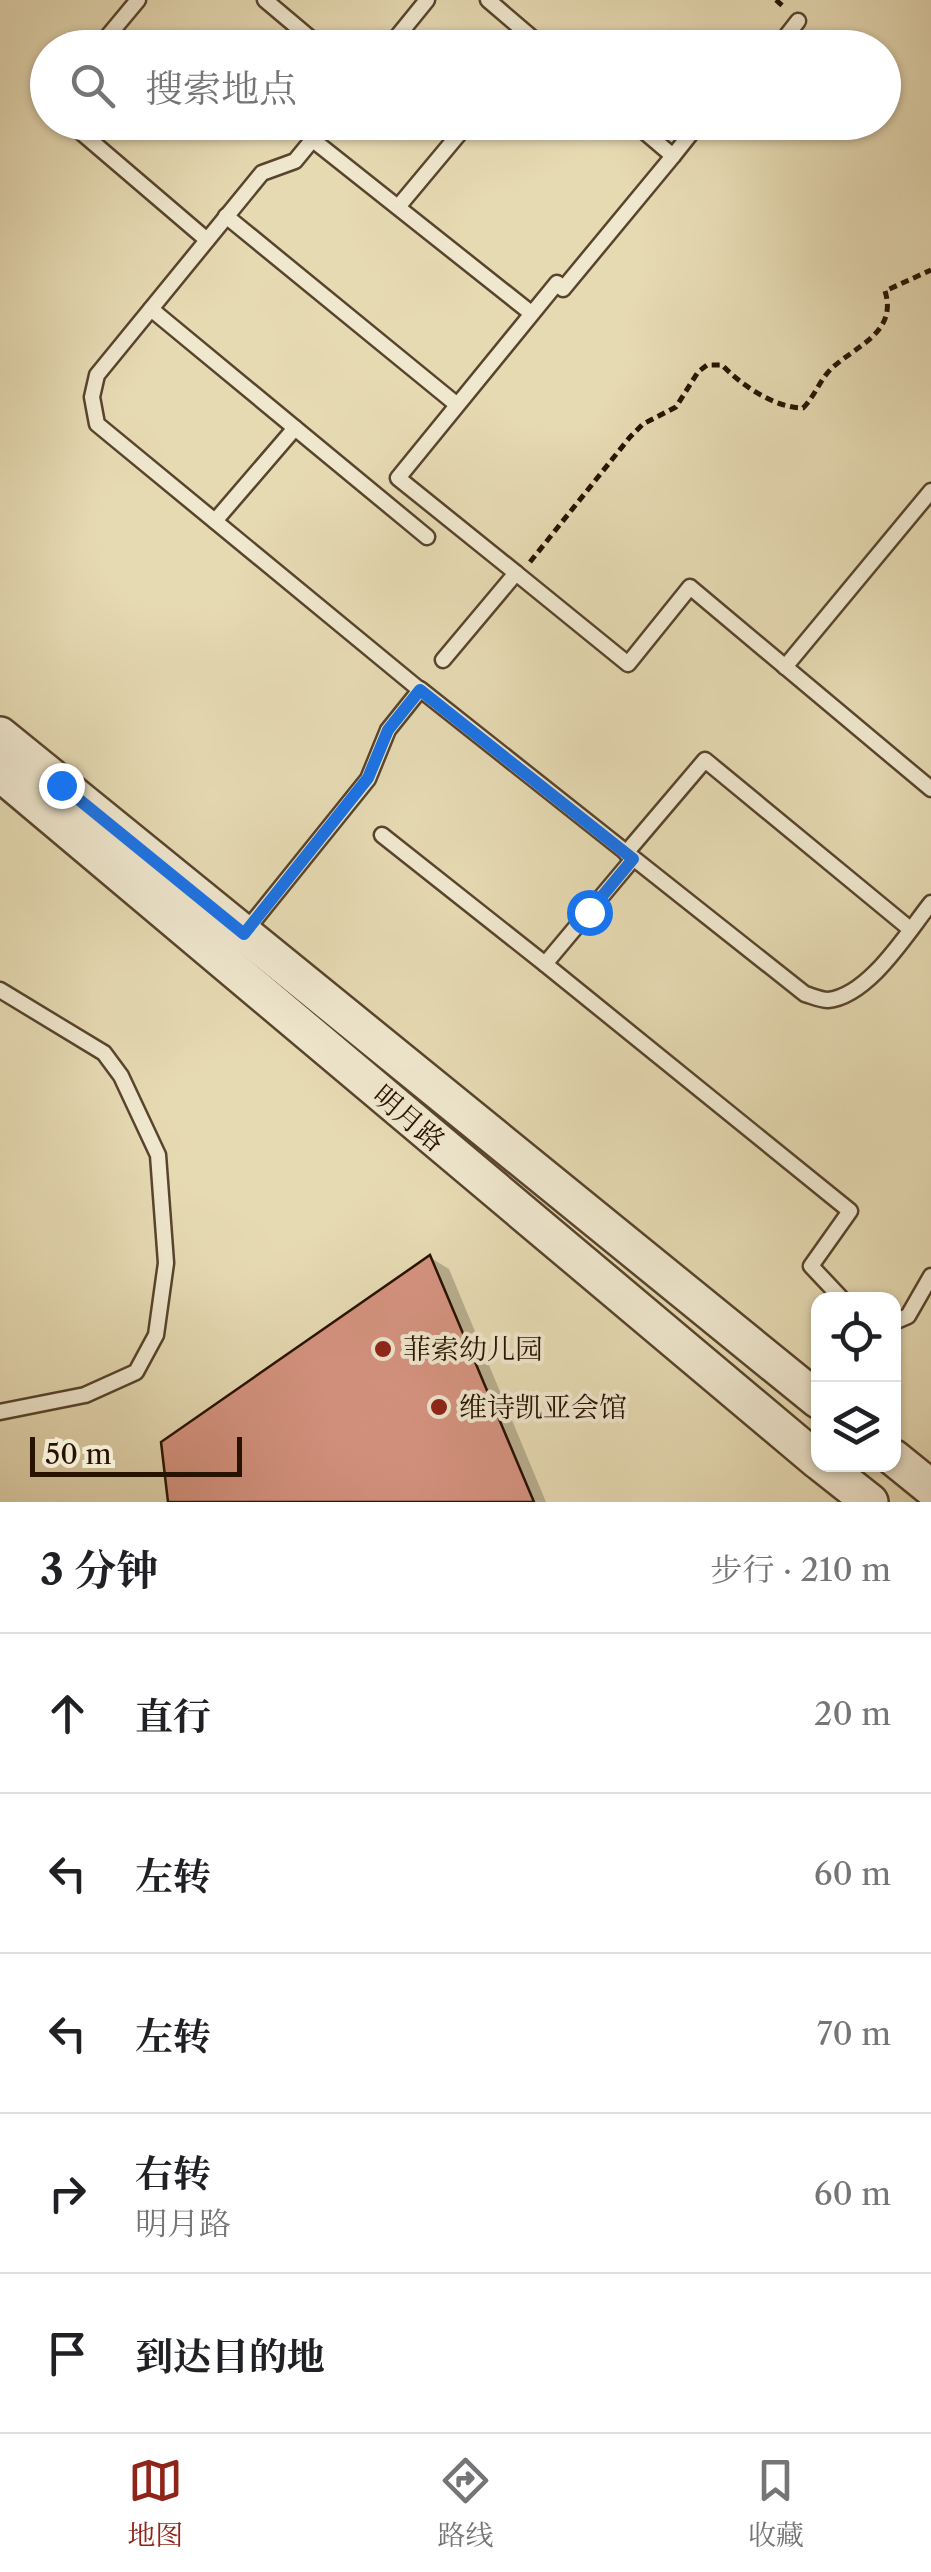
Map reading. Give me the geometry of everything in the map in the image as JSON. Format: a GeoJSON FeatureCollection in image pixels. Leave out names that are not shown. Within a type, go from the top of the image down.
{"type":"FeatureCollection","features":[{"type":"Feature","properties":{"kind":"street","name":"明月路"},"geometry":{"type":"LineString","coordinates":[[0,735],[811,1394]]}},
{"type":"Feature","properties":{"kind":"street","name":"明月路"},"geometry":{"type":"LineString","coordinates":[[0,773],[811,1455]]}},
{"type":"Feature","properties":{"kind":"street"},"geometry":{"type":"LineString","coordinates":[[901,1464],[931,1488]]}},
{"type":"Feature","properties":{"kind":"street","name":"明月路"},"geometry":{"type":"LineString","coordinates":[[832,1472],[870,1502]]}},
{"type":"Feature","properties":{"kind":"lane"},"geometry":{"type":"LineString","coordinates":[[113,30],[138,0]]}},
{"type":"Feature","properties":{"kind":"lane"},"geometry":{"type":"LineString","coordinates":[[265,0],[301,30]]}},
{"type":"Feature","properties":{"kind":"lane"},"geometry":{"type":"LineString","coordinates":[[402,30],[426,0]]}},
{"type":"Feature","properties":{"kind":"lane"},"geometry":{"type":"LineString","coordinates":[[488,0],[521,30]]}},
{"type":"Feature","properties":{"kind":"lane"},"geometry":{"type":"LineString","coordinates":[[790,30],[798,20]]}},
{"type":"Feature","properties":{"kind":"lane"},"geometry":{"type":"LineString","coordinates":[[90,140],[207,240]]}},
{"type":"Feature","properties":{"kind":"lane"},"geometry":{"type":"LineString","coordinates":[[531,313],[313,140],[296,161],[262,173],[98,375],[92,397],[97,424],[420,690],[805,994],[827,1000],[868,981],[931,903]]}},
{"type":"Feature","properties":{"kind":"lane"},"geometry":{"type":"LineString","coordinates":[[398,207],[455,140]]}},
{"type":"Feature","properties":{"kind":"lane"},"geometry":{"type":"LineString","coordinates":[[654,140],[673,156]]}},
{"type":"Feature","properties":{"kind":"lane"},"geometry":{"type":"LineString","coordinates":[[686,140],[563,289],[557,283],[531,313],[398,478],[628,664],[690,587],[931,789]]}},
{"type":"Feature","properties":{"kind":"lane"},"geometry":{"type":"LineString","coordinates":[[226,216],[456,404]]}},
{"type":"Feature","properties":{"kind":"lane"},"geometry":{"type":"LineString","coordinates":[[151,309],[427,537]]}},
{"type":"Feature","properties":{"kind":"lane"},"geometry":{"type":"LineString","coordinates":[[215,521],[295,428]]}},
{"type":"Feature","properties":{"kind":"lane"},"geometry":{"type":"LineString","coordinates":[[785,667],[931,490]]}},
{"type":"Feature","properties":{"kind":"lane"},"geometry":{"type":"LineString","coordinates":[[443,660],[518,574]]}},
{"type":"Feature","properties":{"kind":"lane"},"geometry":{"type":"LineString","coordinates":[[244,934],[368,778],[388,730],[420,690]]}},
{"type":"Feature","properties":{"kind":"lane"},"geometry":{"type":"LineString","coordinates":[[545,964],[706,760],[910,929]]}},
{"type":"Feature","properties":{"kind":"lane"},"geometry":{"type":"LineString","coordinates":[[382,835],[850,1211],[811,1266],[835,1292]]}},
{"type":"Feature","properties":{"kind":"lane"},"geometry":{"type":"LineString","coordinates":[[0,990],[104,1053],[121,1076],[158,1154],[166,1264],[156,1335],[136,1372],[84,1396],[0,1412]]}},
{"type":"Feature","properties":{"kind":"lane"},"geometry":{"type":"LineString","coordinates":[[901,1319],[908,1316],[931,1276]]}},
{"type":"Feature","properties":{"kind":"path"},"geometry":{"type":"LineString","coordinates":[[518,574],[630,436],[643,424],[676,407],[698,372],[708,365],[722,365],[767,397],[791,408],[803,408],[833,366],[875,337],[885,320],[888,302],[884,291],[931,270]]}},
{"type":"Feature","properties":{"kind":"building","name":"菲索幼儿园"},"geometry":{"type":"Polygon","coordinates":[[[430,1255],[534,1502],[168,1502],[161,1442],[430,1255]]]}},
{"type":"Feature","properties":{"kind":"place","name":"菲索幼儿园"},"geometry":{"type":"Point","coordinates":[383,1349]}},
{"type":"Feature","properties":{"kind":"place","name":"维诗凯亚会馆"},"geometry":{"type":"Point","coordinates":[439,1407]}},
{"type":"Feature","properties":{"kind":"route"},"geometry":{"type":"LineString","coordinates":[[61,785],[244,934],[368,778],[388,730],[420,690],[633,859],[589,912]]}}]}
